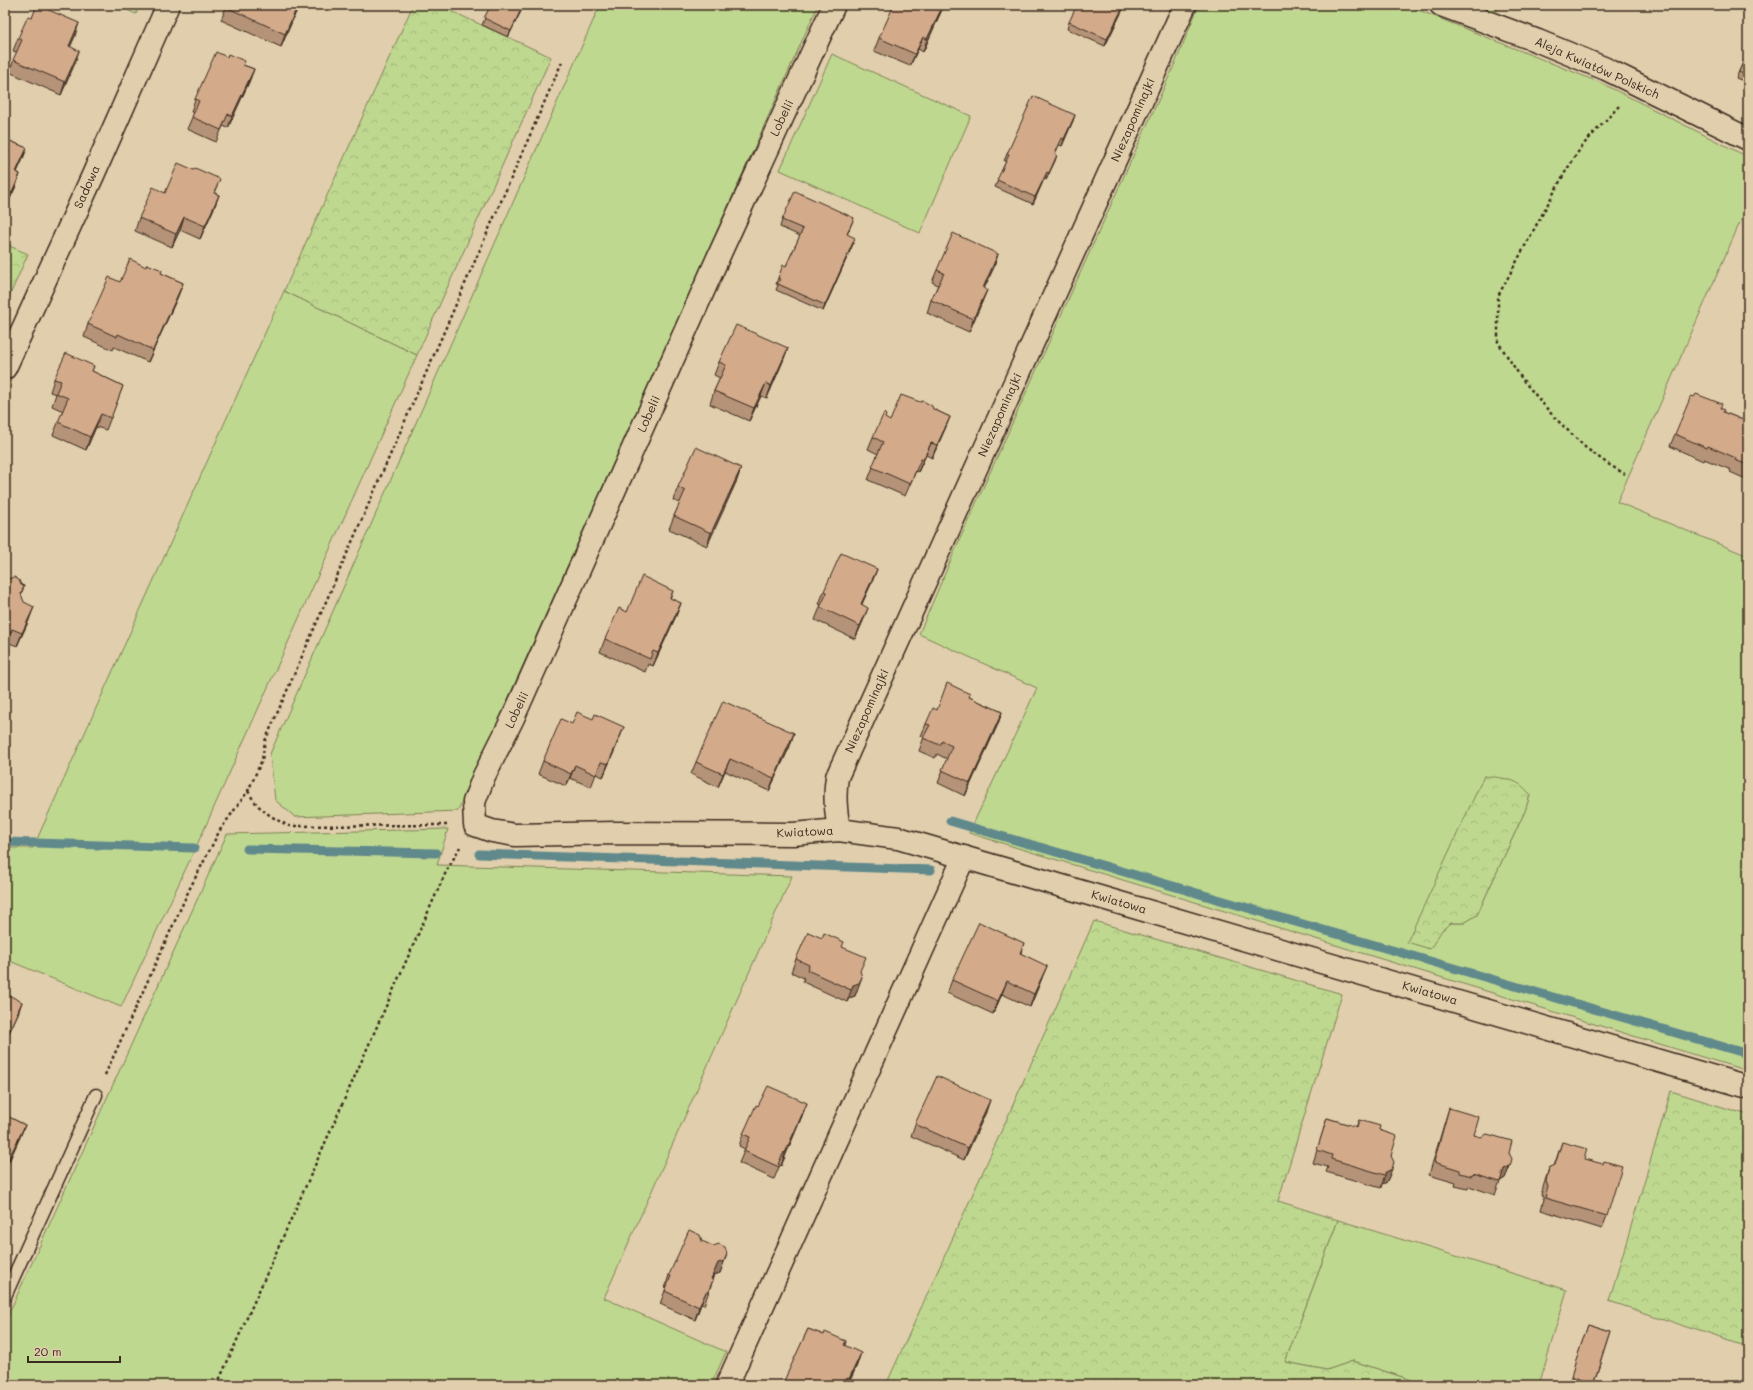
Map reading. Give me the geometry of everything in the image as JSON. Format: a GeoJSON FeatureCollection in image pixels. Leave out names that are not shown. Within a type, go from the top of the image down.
{"type":"FeatureCollection","features":[{"type":"Feature","properties":{"kind":"street","name":"Sadowa"},"geometry":{"type":"LineString","coordinates":[[5,368],[94,173],[168,5]]}},
{"type":"Feature","properties":{"kind":"street","name":"Lobelii"},"geometry":{"type":"LineString","coordinates":[[475,825],[474,802],[484,776],[513,718],[721,251],[834,5]]}},
{"type":"Feature","properties":{"kind":"street","name":"Niezapominajki"},"geometry":{"type":"LineString","coordinates":[[839,830],[835,809],[837,778],[1185,5]]}},
{"type":"Feature","properties":{"kind":"street","name":"Aleja Kwiatów Polskich"},"geometry":{"type":"LineString","coordinates":[[1442,5],[1538,41],[1606,69],[1748,138]]}},
{"type":"Feature","properties":{"kind":"street","name":"Kwiatowa"},"geometry":{"type":"LineString","coordinates":[[475,825],[492,831],[515,836],[615,833],[793,834],[839,830],[898,838],[1748,1087]]}},
{"type":"Feature","properties":{"kind":"street"},"geometry":{"type":"LineString","coordinates":[[727,1385],[964,857]]}},
{"type":"Feature","properties":{"kind":"lane"},"geometry":{"type":"LineString","coordinates":[[5,1296],[96,1095]]}},
{"type":"Feature","properties":{"kind":"path"},"geometry":{"type":"LineString","coordinates":[[96,1095],[189,890],[220,830],[248,792],[262,760],[265,741],[562,62]]}},
{"type":"Feature","properties":{"kind":"path"},"geometry":{"type":"LineString","coordinates":[[1625,474],[1586,448],[1554,417],[1522,379],[1498,342],[1498,296],[1564,174],[1582,146],[1618,107],[1643,87]]}},
{"type":"Feature","properties":{"kind":"path"},"geometry":{"type":"LineString","coordinates":[[248,792],[255,804],[277,821],[288,826],[475,825]]}},
{"type":"Feature","properties":{"kind":"path"},"geometry":{"type":"LineString","coordinates":[[217,1385],[445,874],[459,848],[475,825]]}},
{"type":"Feature","properties":{"kind":"green space"},"geometry":{"type":"Polygon","coordinates":[[[116,5],[140,5],[136,14],[116,5]]]}},
{"type":"Feature","properties":{"kind":"green space"},"geometry":{"type":"Polygon","coordinates":[[[413,5],[438,5],[551,57],[417,355],[284,291],[413,5]]]}},
{"type":"Feature","properties":{"kind":"green space"},"geometry":{"type":"Polygon","coordinates":[[[600,5],[818,5],[458,811],[295,817],[275,800],[270,754],[600,5]]]}},
{"type":"Feature","properties":{"kind":"green space"},"geometry":{"type":"Polygon","coordinates":[[[1199,5],[1406,5],[1601,83],[1748,157],[1748,204],[1617,502],[1748,556],[1748,1071],[969,833],[1037,688],[919,634],[959,541],[1176,61],[1199,5]],[[1530,795],[1442,930],[1451,923],[1464,923],[1477,915],[1525,811],[1530,795]]]}},
{"type":"Feature","properties":{"kind":"green space"},"geometry":{"type":"Polygon","coordinates":[[[1468,5],[1499,5],[1495,15],[1468,5]]]}},
{"type":"Feature","properties":{"kind":"green space"},"geometry":{"type":"Polygon","coordinates":[[[832,54],[971,116],[920,233],[780,170],[832,54]]]}},
{"type":"Feature","properties":{"kind":"green space"},"geometry":{"type":"Polygon","coordinates":[[[5,244],[28,254],[5,306],[5,244]]]}},
{"type":"Feature","properties":{"kind":"green space"},"geometry":{"type":"Polygon","coordinates":[[[284,291],[417,355],[202,834],[121,1007],[5,959],[5,848],[33,848],[284,291]]]}},
{"type":"Feature","properties":{"kind":"green space"},"geometry":{"type":"Polygon","coordinates":[[[1484,776],[1504,778],[1516,782],[1526,789],[1530,795],[1525,811],[1477,915],[1464,923],[1451,923],[1442,930],[1430,949],[1407,942],[1484,776]]]}},
{"type":"Feature","properties":{"kind":"green space"},"geometry":{"type":"Polygon","coordinates":[[[448,829],[437,865],[792,876],[604,1298],[726,1352],[711,1385],[5,1385],[5,1322],[227,834],[448,829]]]}},
{"type":"Feature","properties":{"kind":"green space"},"geometry":{"type":"Polygon","coordinates":[[[1094,921],[1342,994],[1278,1201],[1338,1220],[1285,1362],[1327,1370],[1353,1361],[1427,1385],[886,1385],[1005,1123],[1094,921]]]}},
{"type":"Feature","properties":{"kind":"green space"},"geometry":{"type":"Polygon","coordinates":[[[1671,1091],[1748,1115],[1748,1347],[1609,1301],[1671,1091]]]}},
{"type":"Feature","properties":{"kind":"green space"},"geometry":{"type":"Polygon","coordinates":[[[1338,1220],[1567,1290],[1539,1385],[1427,1385],[1353,1361],[1327,1370],[1285,1362],[1338,1220]]]}},
{"type":"Feature","properties":{"kind":"building"},"geometry":{"type":"Polygon","coordinates":[[[37,5],[79,23],[69,46],[79,51],[65,82],[13,60],[22,40],[18,38],[28,16],[32,18],[37,5]]]}},
{"type":"Feature","properties":{"kind":"building"},"geometry":{"type":"Polygon","coordinates":[[[227,5],[298,5],[285,34],[226,7],[227,5]]]}},
{"type":"Feature","properties":{"kind":"building"},"geometry":{"type":"Polygon","coordinates":[[[491,5],[523,5],[511,31],[484,18],[491,5]]]}},
{"type":"Feature","properties":{"kind":"building"},"geometry":{"type":"Polygon","coordinates":[[[894,5],[943,5],[927,39],[923,37],[915,54],[879,38],[894,5]]]}},
{"type":"Feature","properties":{"kind":"building"},"geometry":{"type":"Polygon","coordinates":[[[1077,5],[1124,5],[1107,39],[1069,22],[1077,5]]]}},
{"type":"Feature","properties":{"kind":"building"},"geometry":{"type":"Polygon","coordinates":[[[1748,51],[1748,76],[1739,72],[1748,51]]]}},
{"type":"Feature","properties":{"kind":"building"},"geometry":{"type":"Polygon","coordinates":[[[216,52],[227,57],[228,54],[245,61],[243,65],[254,69],[232,116],[228,114],[221,130],[192,117],[199,101],[195,99],[216,52]]]}},
{"type":"Feature","properties":{"kind":"building"},"geometry":{"type":"Polygon","coordinates":[[[1033,96],[1075,115],[1064,139],[1062,138],[1055,154],[1057,155],[1049,173],[1047,172],[1035,197],[997,180],[1033,96]]]}},
{"type":"Feature","properties":{"kind":"building"},"geometry":{"type":"Polygon","coordinates":[[[5,136],[8,137],[10,141],[27,148],[16,172],[20,174],[12,193],[8,191],[5,197],[5,136]]]}},
{"type":"Feature","properties":{"kind":"building"},"geometry":{"type":"Polygon","coordinates":[[[178,163],[194,170],[195,168],[220,179],[214,193],[219,195],[205,226],[184,217],[176,234],[139,218],[153,187],[165,193],[178,163]]]}},
{"type":"Feature","properties":{"kind":"building"},"geometry":{"type":"Polygon","coordinates":[[[795,191],[854,218],[847,234],[855,238],[825,305],[778,284],[780,279],[778,278],[783,265],[786,266],[803,229],[782,220],[795,191]]]}},
{"type":"Feature","properties":{"kind":"building"},"geometry":{"type":"Polygon","coordinates":[[[953,233],[998,254],[983,288],[987,290],[973,319],[931,300],[944,273],[937,270],[953,233]]]}},
{"type":"Feature","properties":{"kind":"building"},"geometry":{"type":"Polygon","coordinates":[[[130,259],[146,267],[147,264],[162,270],[161,273],[183,283],[153,350],[118,334],[117,337],[88,324],[109,277],[120,282],[130,259]]]}},
{"type":"Feature","properties":{"kind":"building"},"geometry":{"type":"Polygon","coordinates":[[[736,325],[788,348],[771,386],[766,383],[754,408],[714,391],[726,365],[719,362],[736,325]]]}},
{"type":"Feature","properties":{"kind":"building"},"geometry":{"type":"Polygon","coordinates":[[[66,353],[94,366],[92,371],[123,386],[111,418],[101,414],[90,437],[58,422],[68,398],[56,393],[61,381],[54,379],[66,353]]]}},
{"type":"Feature","properties":{"kind":"building"},"geometry":{"type":"Polygon","coordinates":[[[1696,394],[1722,404],[1720,408],[1724,410],[1723,412],[1748,422],[1748,465],[1708,446],[1707,448],[1675,434],[1691,396],[1694,397],[1696,394]]]}},
{"type":"Feature","properties":{"kind":"building"},"geometry":{"type":"Polygon","coordinates":[[[901,395],[920,402],[923,401],[932,406],[933,409],[950,417],[937,445],[931,443],[923,460],[921,459],[910,484],[872,467],[883,442],[873,437],[884,413],[886,415],[885,418],[890,421],[901,395]]]}},
{"type":"Feature","properties":{"kind":"building"},"geometry":{"type":"Polygon","coordinates":[[[696,447],[741,468],[711,533],[674,516],[685,491],[678,487],[696,447]]]}},
{"type":"Feature","properties":{"kind":"building"},"geometry":{"type":"Polygon","coordinates":[[[841,553],[877,569],[861,604],[868,608],[860,626],[820,607],[827,593],[824,591],[841,553]]]}},
{"type":"Feature","properties":{"kind":"building"},"geometry":{"type":"Polygon","coordinates":[[[642,576],[673,591],[670,598],[681,603],[658,653],[653,651],[650,659],[605,639],[619,608],[627,612],[642,576]]]}},
{"type":"Feature","properties":{"kind":"building"},"geometry":{"type":"Polygon","coordinates":[[[14,577],[19,580],[21,585],[24,586],[21,594],[24,602],[34,607],[22,633],[12,629],[5,644],[5,578],[8,579],[14,577]]]}},
{"type":"Feature","properties":{"kind":"building"},"geometry":{"type":"Polygon","coordinates":[[[947,683],[970,694],[969,697],[1002,712],[970,783],[942,770],[952,746],[942,741],[940,745],[923,738],[930,725],[926,724],[933,708],[937,710],[947,683]]]}},
{"type":"Feature","properties":{"kind":"building"},"geometry":{"type":"Polygon","coordinates":[[[723,701],[794,733],[774,778],[730,759],[723,774],[696,762],[723,701]]]}},
{"type":"Feature","properties":{"kind":"building"},"geometry":{"type":"Polygon","coordinates":[[[577,712],[593,719],[595,714],[624,727],[608,764],[601,762],[596,775],[575,765],[571,774],[543,761],[561,719],[572,724],[577,712]]]}},
{"type":"Feature","properties":{"kind":"building"},"geometry":{"type":"Polygon","coordinates":[[[979,922],[1024,943],[1020,953],[1047,966],[1034,994],[1007,981],[998,1001],[952,980],[979,922]]]}},
{"type":"Feature","properties":{"kind":"building"},"geometry":{"type":"Polygon","coordinates":[[[808,932],[822,938],[824,933],[844,942],[842,947],[866,957],[860,971],[862,977],[859,983],[853,985],[851,990],[807,970],[809,965],[796,959],[808,932]]]}},
{"type":"Feature","properties":{"kind":"building"},"geometry":{"type":"Polygon","coordinates":[[[5,993],[22,1002],[5,1040],[5,993]]]}},
{"type":"Feature","properties":{"kind":"building"},"geometry":{"type":"Polygon","coordinates":[[[937,1076],[990,1100],[968,1148],[915,1124],[937,1076]]]}},
{"type":"Feature","properties":{"kind":"building"},"geometry":{"type":"Polygon","coordinates":[[[768,1086],[807,1103],[785,1153],[784,1152],[778,1164],[780,1165],[779,1167],[744,1151],[750,1137],[743,1134],[756,1105],[758,1106],[768,1086]]]}},
{"type":"Feature","properties":{"kind":"building"},"geometry":{"type":"Polygon","coordinates":[[[1449,1108],[1479,1117],[1474,1135],[1481,1137],[1487,1134],[1512,1141],[1509,1153],[1512,1159],[1510,1166],[1504,1169],[1500,1182],[1473,1174],[1472,1176],[1460,1173],[1460,1170],[1434,1162],[1449,1108]]]}},
{"type":"Feature","properties":{"kind":"building"},"geometry":{"type":"Polygon","coordinates":[[[5,1115],[25,1125],[8,1160],[5,1158],[5,1115]]]}},
{"type":"Feature","properties":{"kind":"building"},"geometry":{"type":"Polygon","coordinates":[[[1327,1118],[1357,1127],[1359,1120],[1380,1126],[1379,1130],[1397,1136],[1391,1156],[1394,1162],[1392,1169],[1386,1172],[1385,1175],[1331,1159],[1332,1155],[1317,1150],[1327,1118]]]}},
{"type":"Feature","properties":{"kind":"building"},"geometry":{"type":"Polygon","coordinates":[[[1562,1142],[1587,1149],[1584,1159],[1603,1164],[1604,1161],[1622,1166],[1607,1216],[1545,1198],[1548,1187],[1546,1181],[1549,1168],[1555,1165],[1562,1142]]]}},
{"type":"Feature","properties":{"kind":"building"},"geometry":{"type":"Polygon","coordinates":[[[689,1230],[700,1235],[702,1241],[713,1246],[719,1244],[725,1247],[727,1254],[724,1261],[718,1263],[711,1279],[713,1280],[708,1292],[706,1292],[699,1307],[665,1291],[671,1276],[669,1275],[689,1230]]]}},
{"type":"Feature","properties":{"kind":"building"},"geometry":{"type":"Polygon","coordinates":[[[1588,1324],[1610,1331],[1593,1384],[1571,1376],[1588,1324]]]}},
{"type":"Feature","properties":{"kind":"building"},"geometry":{"type":"Polygon","coordinates":[[[808,1329],[824,1335],[825,1332],[846,1341],[844,1345],[861,1353],[849,1379],[847,1378],[844,1385],[788,1385],[783,1383],[808,1329]]]}},
{"type":"Feature","properties":{"kind":"waterway"},"geometry":{"type":"LineString","coordinates":[[950,821],[1748,1054]]}},
{"type":"Feature","properties":{"kind":"waterway"},"geometry":{"type":"LineString","coordinates":[[5,842],[194,848]]}},
{"type":"Feature","properties":{"kind":"waterway"},"geometry":{"type":"LineString","coordinates":[[247,849],[436,853]]}},
{"type":"Feature","properties":{"kind":"waterway"},"geometry":{"type":"LineString","coordinates":[[479,854],[931,870]]}}]}
